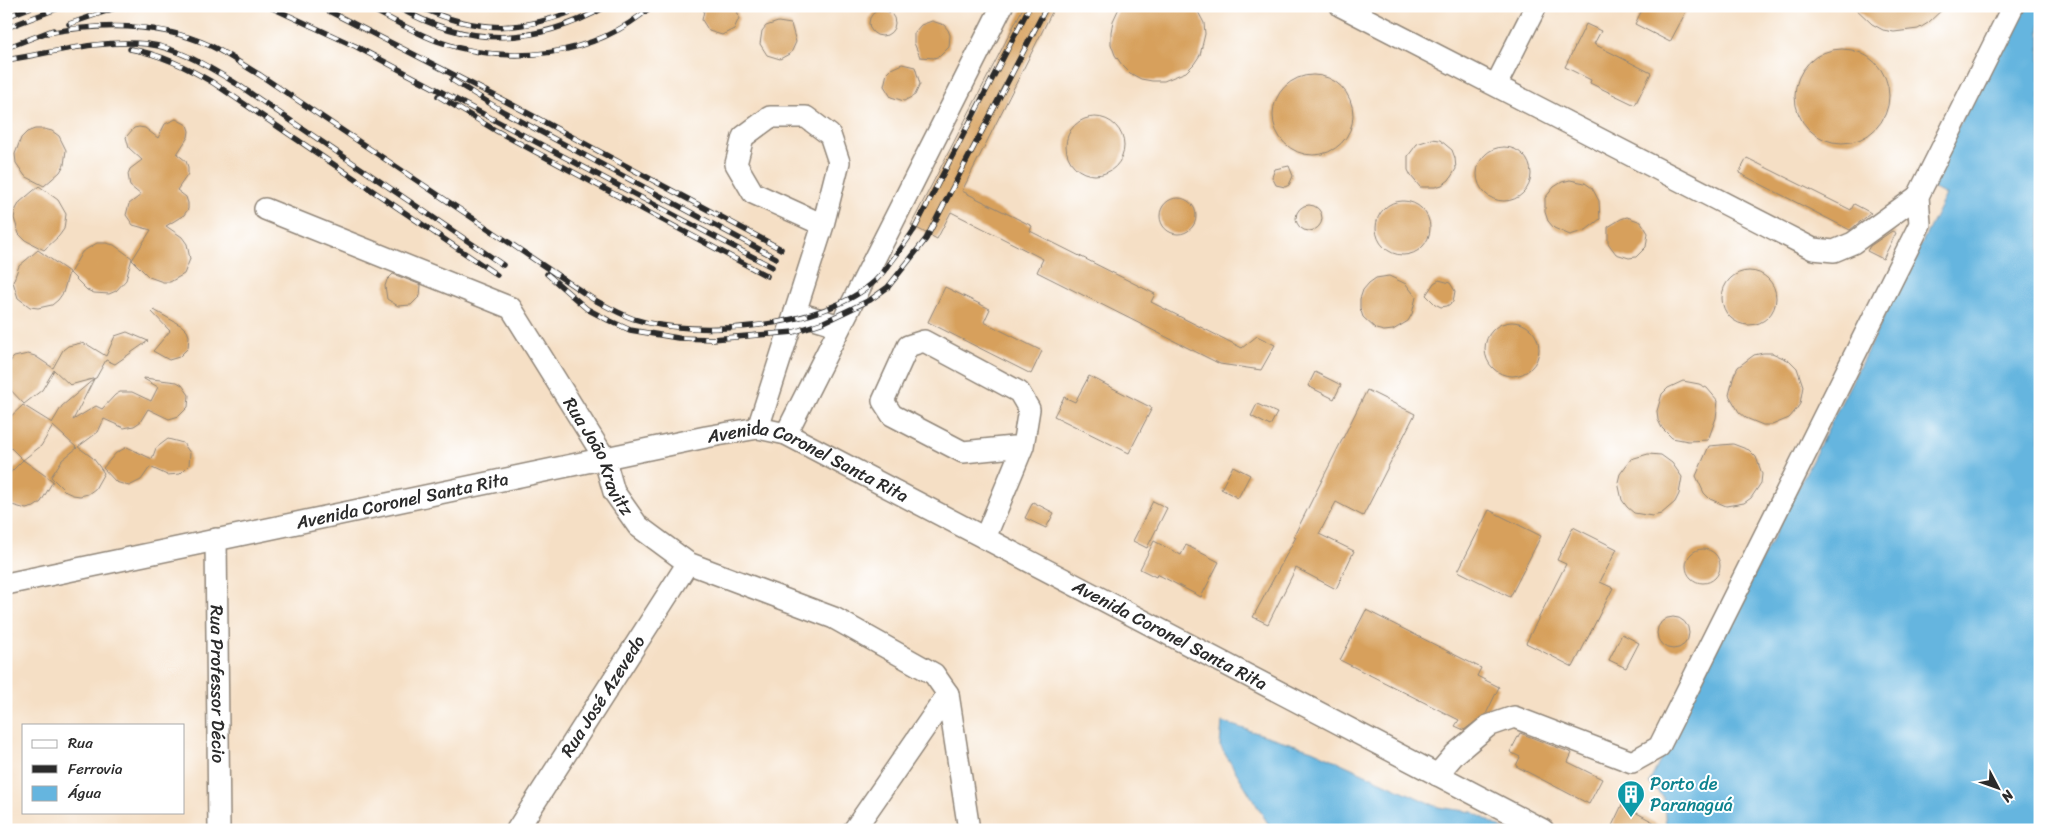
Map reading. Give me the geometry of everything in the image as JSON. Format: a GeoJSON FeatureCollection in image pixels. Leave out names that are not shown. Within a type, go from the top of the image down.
{"type":"FeatureCollection","features":[{"type":"Feature","properties":{"kind":"street"},"geometry":{"type":"LineString","coordinates":[[786,434],[1002,6]]}},
{"type":"Feature","properties":{"kind":"street"},"geometry":{"type":"LineString","coordinates":[[1341,6],[1813,249],[1834,251],[1852,243],[1918,196],[2013,6]]}},
{"type":"Feature","properties":{"kind":"street"},"geometry":{"type":"LineString","coordinates":[[1496,85],[1536,6]]}},
{"type":"Feature","properties":{"kind":"street"},"geometry":{"type":"LineString","coordinates":[[758,428],[823,224],[839,162],[830,135],[806,117],[770,116],[743,137],[736,164],[753,193],[823,224]]}},
{"type":"Feature","properties":{"kind":"street"},"geometry":{"type":"LineString","coordinates":[[1437,775],[1455,754],[1488,726],[1514,718],[1632,762],[1659,747],[1920,224],[1918,196]]}},
{"type":"Feature","properties":{"kind":"street","name":"Rua João Kravitz"},"geometry":{"type":"LineString","coordinates":[[265,209],[512,308],[604,457],[614,492],[638,526],[688,563],[834,618],[934,674],[948,694]]}},
{"type":"Feature","properties":{"kind":"street"},"geometry":{"type":"LineString","coordinates":[[795,312],[840,326]]}},
{"type":"Feature","properties":{"kind":"street"},"geometry":{"type":"LineString","coordinates":[[985,538],[1023,446],[1029,409],[1019,392],[924,341],[908,346],[883,401],[892,416],[963,452],[1023,446]]}},
{"type":"Feature","properties":{"kind":"street","name":"Avenida Coronel Santa Rita"},"geometry":{"type":"LineString","coordinates":[[6,584],[604,457],[758,428],[786,434],[1543,830]]}},
{"type":"Feature","properties":{"kind":"street","name":"Rua Professor Décio"},"geometry":{"type":"LineString","coordinates":[[216,539],[219,830]]}},
{"type":"Feature","properties":{"kind":"street","name":"Rua José Azevedo"},"geometry":{"type":"LineString","coordinates":[[517,830],[688,563]]}},
{"type":"Feature","properties":{"kind":"street"},"geometry":{"type":"LineString","coordinates":[[854,830],[948,694]]}},
{"type":"Feature","properties":{"kind":"street"},"geometry":{"type":"LineString","coordinates":[[948,694],[969,830]]}},
{"type":"Feature","properties":{"kind":"water"},"geometry":{"type":"Polygon","coordinates":[[[2023,6],[2040,6],[2040,830],[1674,830],[1666,825],[1663,797],[1649,783],[1946,195],[1927,185],[2023,6]]]}},
{"type":"Feature","properties":{"kind":"water"},"geometry":{"type":"Polygon","coordinates":[[[1222,722],[1312,750],[1438,807],[1473,812],[1505,830],[1272,830],[1220,746],[1222,722]]]}},
{"type":"Feature","properties":{"kind":"building"},"geometry":{"type":"Polygon","coordinates":[[[705,6],[736,6],[739,18],[734,29],[722,35],[709,31],[702,20],[705,6]]]}},
{"type":"Feature","properties":{"kind":"building"},"geometry":{"type":"Polygon","coordinates":[[[1024,6],[1055,6],[962,191],[1032,226],[1030,231],[1155,294],[1151,302],[1242,348],[1257,336],[1275,345],[1261,370],[1220,364],[1037,272],[1043,259],[951,212],[937,239],[911,225],[1024,6]]]}},
{"type":"Feature","properties":{"kind":"building"},"geometry":{"type":"Polygon","coordinates":[[[1120,6],[1195,6],[1204,23],[1205,34],[1200,55],[1194,64],[1186,72],[1164,81],[1141,79],[1130,73],[1115,55],[1111,44],[1113,21],[1120,6]]]}},
{"type":"Feature","properties":{"kind":"building"},"geometry":{"type":"Polygon","coordinates":[[[1644,6],[1689,6],[1670,42],[1635,24],[1644,6]]]}},
{"type":"Feature","properties":{"kind":"building"},"geometry":{"type":"Polygon","coordinates":[[[1853,6],[1946,6],[1928,23],[1918,29],[1894,32],[1883,30],[1872,24],[1853,6]]]}},
{"type":"Feature","properties":{"kind":"building"},"geometry":{"type":"Polygon","coordinates":[[[882,10],[891,14],[895,23],[891,32],[882,36],[873,32],[869,23],[873,14],[882,10]]]}},
{"type":"Feature","properties":{"kind":"building"},"geometry":{"type":"Polygon","coordinates":[[[932,21],[944,25],[948,30],[950,35],[949,47],[940,56],[934,58],[920,57],[914,43],[914,33],[921,25],[932,21]]]}},
{"type":"Feature","properties":{"kind":"building"},"geometry":{"type":"Polygon","coordinates":[[[778,22],[791,24],[796,42],[791,53],[780,59],[767,55],[760,44],[762,31],[766,26],[778,22]]]}},
{"type":"Feature","properties":{"kind":"building"},"geometry":{"type":"Polygon","coordinates":[[[1586,24],[1601,31],[1594,44],[1651,73],[1635,105],[1590,83],[1591,80],[1565,67],[1586,24]]]}},
{"type":"Feature","properties":{"kind":"building"},"geometry":{"type":"Polygon","coordinates":[[[1842,49],[1860,53],[1875,63],[1885,78],[1889,96],[1885,114],[1875,129],[1860,139],[1842,143],[1824,139],[1809,129],[1799,114],[1795,96],[1799,78],[1809,63],[1824,53],[1842,49]]]}},
{"type":"Feature","properties":{"kind":"building"},"geometry":{"type":"Polygon","coordinates":[[[902,64],[915,67],[920,84],[915,95],[904,101],[891,97],[884,86],[887,73],[902,64]]]}},
{"type":"Feature","properties":{"kind":"building"},"geometry":{"type":"Polygon","coordinates":[[[1313,75],[1328,78],[1341,87],[1350,100],[1353,115],[1350,130],[1341,143],[1328,152],[1313,155],[1298,152],[1285,143],[1276,130],[1273,115],[1276,100],[1285,87],[1298,78],[1313,75]]]}},
{"type":"Feature","properties":{"kind":"building"},"geometry":{"type":"Polygon","coordinates":[[[1089,117],[1101,117],[1116,125],[1124,140],[1124,152],[1116,167],[1101,175],[1089,175],[1074,167],[1066,152],[1066,140],[1074,125],[1089,117]]]}},
{"type":"Feature","properties":{"kind":"building"},"geometry":{"type":"Polygon","coordinates":[[[176,119],[187,125],[189,131],[188,137],[177,154],[186,161],[188,167],[188,174],[177,190],[186,197],[188,209],[184,215],[166,226],[182,237],[187,244],[190,259],[184,274],[170,282],[163,282],[149,277],[132,260],[151,230],[133,225],[126,215],[129,204],[141,195],[130,186],[128,174],[130,169],[142,160],[129,148],[126,137],[134,128],[139,127],[145,128],[158,138],[165,124],[176,119]]]}},
{"type":"Feature","properties":{"kind":"building"},"geometry":{"type":"Polygon","coordinates":[[[35,129],[52,131],[59,136],[66,150],[64,165],[60,172],[44,186],[25,176],[16,163],[15,154],[21,138],[27,132],[35,129]]]}},
{"type":"Feature","properties":{"kind":"building"},"geometry":{"type":"Polygon","coordinates":[[[1432,139],[1440,140],[1452,150],[1456,169],[1449,180],[1442,185],[1420,187],[1408,170],[1408,156],[1417,144],[1432,139]]]}},
{"type":"Feature","properties":{"kind":"building"},"geometry":{"type":"Polygon","coordinates":[[[1499,147],[1509,147],[1519,151],[1527,159],[1531,174],[1527,189],[1519,197],[1509,201],[1499,201],[1489,197],[1481,189],[1477,179],[1477,169],[1481,159],[1489,151],[1499,147]]]}},
{"type":"Feature","properties":{"kind":"building"},"geometry":{"type":"Polygon","coordinates":[[[1747,158],[1851,210],[1854,204],[1871,213],[1850,230],[1739,173],[1747,158]]]}},
{"type":"Feature","properties":{"kind":"building"},"geometry":{"type":"Polygon","coordinates":[[[1289,166],[1293,176],[1289,185],[1285,187],[1276,185],[1272,177],[1275,169],[1289,166]]]}},
{"type":"Feature","properties":{"kind":"building"},"geometry":{"type":"Polygon","coordinates":[[[1570,180],[1585,183],[1592,188],[1599,201],[1600,219],[1586,230],[1570,235],[1554,228],[1548,221],[1545,212],[1545,198],[1554,187],[1570,180]]]}},
{"type":"Feature","properties":{"kind":"building"},"geometry":{"type":"Polygon","coordinates":[[[39,186],[58,200],[66,214],[64,229],[44,250],[25,240],[19,234],[14,218],[20,202],[39,186]]]}},
{"type":"Feature","properties":{"kind":"building"},"geometry":{"type":"Polygon","coordinates":[[[1178,198],[1185,199],[1191,203],[1195,209],[1195,223],[1191,229],[1185,233],[1178,234],[1171,233],[1165,229],[1161,223],[1160,216],[1161,209],[1165,203],[1171,199],[1178,198]]]}},
{"type":"Feature","properties":{"kind":"building"},"geometry":{"type":"Polygon","coordinates":[[[1398,201],[1408,201],[1418,205],[1426,213],[1430,228],[1426,243],[1418,251],[1408,255],[1398,255],[1388,251],[1380,243],[1376,233],[1376,223],[1380,213],[1388,205],[1398,201]]]}},
{"type":"Feature","properties":{"kind":"building"},"geometry":{"type":"Polygon","coordinates":[[[1309,205],[1318,209],[1322,218],[1318,227],[1309,231],[1300,227],[1296,218],[1300,209],[1309,205]]]}},
{"type":"Feature","properties":{"kind":"building"},"geometry":{"type":"Polygon","coordinates":[[[1627,217],[1641,222],[1648,233],[1646,247],[1636,257],[1629,258],[1616,254],[1608,243],[1608,227],[1627,217]]]}},
{"type":"Feature","properties":{"kind":"building"},"geometry":{"type":"Polygon","coordinates":[[[1892,231],[1896,233],[1883,259],[1867,251],[1870,246],[1892,231]]]}},
{"type":"Feature","properties":{"kind":"building"},"geometry":{"type":"Polygon","coordinates":[[[97,243],[114,245],[132,258],[126,280],[116,291],[109,294],[94,293],[87,290],[70,273],[82,252],[97,243]]]}},
{"type":"Feature","properties":{"kind":"building"},"geometry":{"type":"Polygon","coordinates":[[[38,250],[69,272],[63,293],[58,300],[52,305],[38,308],[30,307],[18,298],[13,282],[19,266],[38,250]]]}},
{"type":"Feature","properties":{"kind":"building"},"geometry":{"type":"Polygon","coordinates":[[[1744,271],[1754,271],[1764,275],[1772,283],[1776,298],[1772,313],[1764,321],[1754,325],[1744,325],[1734,321],[1726,313],[1722,303],[1722,293],[1726,283],[1734,275],[1744,271]]]}},
{"type":"Feature","properties":{"kind":"building"},"geometry":{"type":"Polygon","coordinates":[[[393,274],[421,285],[420,296],[411,305],[398,306],[387,299],[385,286],[387,280],[393,274]]]}},
{"type":"Feature","properties":{"kind":"building"},"geometry":{"type":"Polygon","coordinates":[[[1389,276],[1406,284],[1416,297],[1412,314],[1408,321],[1393,330],[1384,331],[1376,329],[1363,317],[1360,299],[1363,290],[1369,283],[1376,278],[1389,276]]]}},
{"type":"Feature","properties":{"kind":"building"},"geometry":{"type":"Polygon","coordinates":[[[1439,280],[1450,283],[1455,291],[1453,302],[1447,306],[1441,307],[1435,304],[1426,295],[1434,283],[1439,280]]]}},
{"type":"Feature","properties":{"kind":"building"},"geometry":{"type":"Polygon","coordinates":[[[945,287],[990,309],[984,322],[1042,351],[1031,374],[928,322],[945,287]]]}},
{"type":"Feature","properties":{"kind":"building"},"geometry":{"type":"Polygon","coordinates":[[[154,310],[182,326],[187,331],[189,336],[188,348],[179,357],[169,360],[153,351],[170,331],[152,312],[154,310]]]}},
{"type":"Feature","properties":{"kind":"building"},"geometry":{"type":"Polygon","coordinates":[[[1507,322],[1517,322],[1527,326],[1535,334],[1539,349],[1535,364],[1527,372],[1517,376],[1507,376],[1497,372],[1489,364],[1485,354],[1485,344],[1489,334],[1497,326],[1507,322]]]}},
{"type":"Feature","properties":{"kind":"building"},"geometry":{"type":"Polygon","coordinates":[[[127,332],[148,341],[115,364],[106,360],[96,378],[70,385],[54,370],[42,390],[24,404],[6,385],[6,366],[14,357],[28,354],[35,356],[53,368],[63,350],[68,346],[81,343],[106,356],[115,336],[127,332]]]}},
{"type":"Feature","properties":{"kind":"building"},"geometry":{"type":"Polygon","coordinates":[[[1772,353],[1790,361],[1797,368],[1803,386],[1800,404],[1795,411],[1789,418],[1772,425],[1763,425],[1746,418],[1739,412],[1729,395],[1738,367],[1754,355],[1772,353]]]}},
{"type":"Feature","properties":{"kind":"building"},"geometry":{"type":"Polygon","coordinates":[[[1315,372],[1341,385],[1334,399],[1308,386],[1315,372]]]}},
{"type":"Feature","properties":{"kind":"building"},"geometry":{"type":"Polygon","coordinates":[[[1089,376],[1152,408],[1129,453],[1054,416],[1064,397],[1075,402],[1089,376]]]}},
{"type":"Feature","properties":{"kind":"building"},"geometry":{"type":"Polygon","coordinates":[[[144,378],[177,382],[182,385],[189,395],[188,407],[179,416],[169,419],[148,409],[140,422],[134,426],[124,428],[104,419],[98,432],[78,447],[93,458],[104,473],[95,489],[88,494],[80,496],[66,492],[51,477],[62,460],[77,448],[53,426],[41,446],[23,460],[6,443],[6,421],[23,405],[52,423],[62,406],[94,379],[73,420],[96,406],[102,409],[120,392],[132,392],[151,401],[158,387],[144,378]]]}},
{"type":"Feature","properties":{"kind":"building"},"geometry":{"type":"Polygon","coordinates":[[[1683,381],[1699,384],[1707,388],[1718,401],[1716,418],[1708,440],[1688,441],[1672,438],[1662,428],[1658,420],[1657,411],[1662,394],[1668,388],[1683,381]]]}},
{"type":"Feature","properties":{"kind":"building"},"geometry":{"type":"Polygon","coordinates":[[[1367,390],[1415,414],[1363,516],[1336,502],[1319,534],[1354,551],[1336,589],[1296,568],[1268,624],[1253,617],[1296,537],[1294,536],[1367,390]]]}},
{"type":"Feature","properties":{"kind":"building"},"geometry":{"type":"Polygon","coordinates":[[[1257,404],[1277,413],[1270,426],[1251,416],[1257,404]]]}},
{"type":"Feature","properties":{"kind":"building"},"geometry":{"type":"Polygon","coordinates":[[[168,439],[183,443],[190,453],[189,465],[180,474],[167,475],[150,467],[141,480],[129,486],[116,482],[103,468],[116,453],[127,447],[152,459],[156,448],[168,439]]]}},
{"type":"Feature","properties":{"kind":"building"},"geometry":{"type":"Polygon","coordinates":[[[1733,444],[1749,450],[1756,457],[1762,474],[1761,483],[1751,498],[1744,503],[1726,506],[1710,499],[1704,493],[1696,476],[1709,446],[1733,444]]]}},
{"type":"Feature","properties":{"kind":"building"},"geometry":{"type":"Polygon","coordinates":[[[1648,454],[1661,455],[1672,463],[1682,477],[1679,494],[1675,502],[1661,514],[1652,516],[1634,513],[1627,507],[1622,500],[1618,482],[1620,474],[1631,459],[1648,454]]]}},
{"type":"Feature","properties":{"kind":"building"},"geometry":{"type":"Polygon","coordinates":[[[23,460],[53,481],[41,502],[34,507],[26,509],[12,505],[6,499],[6,477],[23,460]]]}},
{"type":"Feature","properties":{"kind":"building"},"geometry":{"type":"Polygon","coordinates":[[[1233,466],[1250,475],[1238,498],[1221,489],[1233,466]]]}},
{"type":"Feature","properties":{"kind":"building"},"geometry":{"type":"Polygon","coordinates":[[[1153,501],[1167,508],[1147,548],[1133,541],[1153,501]]]}},
{"type":"Feature","properties":{"kind":"building"},"geometry":{"type":"Polygon","coordinates":[[[1033,502],[1054,513],[1046,528],[1025,518],[1033,502]]]}},
{"type":"Feature","properties":{"kind":"building"},"geometry":{"type":"Polygon","coordinates":[[[1489,510],[1541,536],[1510,597],[1458,571],[1489,510]]]}},
{"type":"Feature","properties":{"kind":"building"},"geometry":{"type":"Polygon","coordinates":[[[1573,527],[1617,549],[1600,582],[1613,588],[1573,667],[1526,643],[1566,564],[1557,560],[1573,527]]]}},
{"type":"Feature","properties":{"kind":"building"},"geometry":{"type":"Polygon","coordinates":[[[1154,541],[1181,555],[1186,545],[1219,562],[1201,597],[1157,574],[1156,577],[1140,569],[1154,541]]]}},
{"type":"Feature","properties":{"kind":"building"},"geometry":{"type":"Polygon","coordinates":[[[1703,549],[1710,550],[1715,554],[1719,559],[1719,573],[1715,578],[1710,582],[1703,583],[1696,582],[1691,578],[1687,573],[1686,566],[1687,559],[1691,554],[1696,550],[1703,549]]]}},
{"type":"Feature","properties":{"kind":"building"},"geometry":{"type":"Polygon","coordinates":[[[1366,610],[1481,668],[1477,676],[1499,687],[1486,714],[1464,730],[1455,726],[1459,720],[1340,660],[1366,610]]]}},
{"type":"Feature","properties":{"kind":"building"},"geometry":{"type":"Polygon","coordinates":[[[1673,617],[1679,618],[1684,622],[1688,627],[1688,639],[1684,644],[1679,648],[1673,649],[1667,648],[1662,644],[1658,639],[1657,633],[1658,627],[1662,622],[1667,618],[1673,617]]]}},
{"type":"Feature","properties":{"kind":"building"},"geometry":{"type":"Polygon","coordinates":[[[1622,634],[1639,643],[1626,668],[1609,660],[1622,634]]]}},
{"type":"Feature","properties":{"kind":"building"},"geometry":{"type":"Polygon","coordinates":[[[1520,733],[1572,753],[1568,762],[1602,779],[1589,804],[1516,766],[1520,757],[1510,752],[1520,733]]]}},
{"type":"Feature","properties":{"kind":"building","name":"Porto de Paranaguá"},"geometry":{"type":"Polygon","coordinates":[[[1622,805],[1668,830],[1610,830],[1622,805]]]}},
{"type":"Feature","properties":{"kind":"railway"},"geometry":{"type":"LineString","coordinates":[[6,17],[34,6]]}},
{"type":"Feature","properties":{"kind":"railway"},"geometry":{"type":"LineString","coordinates":[[6,28],[64,6]]}},
{"type":"Feature","properties":{"kind":"railway"},"geometry":{"type":"LineString","coordinates":[[69,24],[121,6]]}},
{"type":"Feature","properties":{"kind":"railway"},"geometry":{"type":"LineString","coordinates":[[268,6],[355,46],[772,267]]}},
{"type":"Feature","properties":{"kind":"railway"},"geometry":{"type":"LineString","coordinates":[[319,6],[509,103],[781,249]]}},
{"type":"Feature","properties":{"kind":"railway"},"geometry":{"type":"LineString","coordinates":[[366,6],[437,41],[493,54],[521,55],[550,52],[604,37],[629,23],[652,6]]}},
{"type":"Feature","properties":{"kind":"railway"},"geometry":{"type":"LineString","coordinates":[[396,6],[423,20],[449,29],[475,35],[502,37],[528,35],[554,29],[607,6]]}},
{"type":"Feature","properties":{"kind":"railway"},"geometry":{"type":"LineString","coordinates":[[418,6],[461,22],[502,27],[543,21],[586,6]]}},
{"type":"Feature","properties":{"kind":"railway"},"geometry":{"type":"LineString","coordinates":[[47,33],[89,27],[130,27],[171,32],[211,46],[260,75],[593,299],[613,310],[634,319],[660,325],[691,328],[724,328],[759,325],[793,319],[825,310],[853,297],[875,281],[891,263],[914,230],[1030,6]]}},
{"type":"Feature","properties":{"kind":"railway"},"geometry":{"type":"LineString","coordinates":[[547,274],[587,309],[608,320],[630,330],[678,338],[713,339],[794,332],[824,322],[870,300],[888,287],[926,239],[1047,6]]}},
{"type":"Feature","properties":{"kind":"railway"},"geometry":{"type":"LineString","coordinates":[[6,48],[53,30]]}},
{"type":"Feature","properties":{"kind":"railway"},"geometry":{"type":"LineString","coordinates":[[6,60],[76,47],[112,43],[147,44],[182,54],[237,84],[503,265]]}},
{"type":"Feature","properties":{"kind":"railway"},"geometry":{"type":"LineString","coordinates":[[130,49],[152,54],[172,62],[212,82],[497,275]]}},
{"type":"Feature","properties":{"kind":"railway"},"geometry":{"type":"LineString","coordinates":[[452,80],[504,112],[776,258]]}},
{"type":"Feature","properties":{"kind":"railway"},"geometry":{"type":"LineString","coordinates":[[438,96],[495,130],[767,276]]}},
{"type":"Feature","properties":{"kind":"place","name":"Porto de Paranaguá"},"geometry":{"type":"Point","coordinates":[1631,818]}}]}
